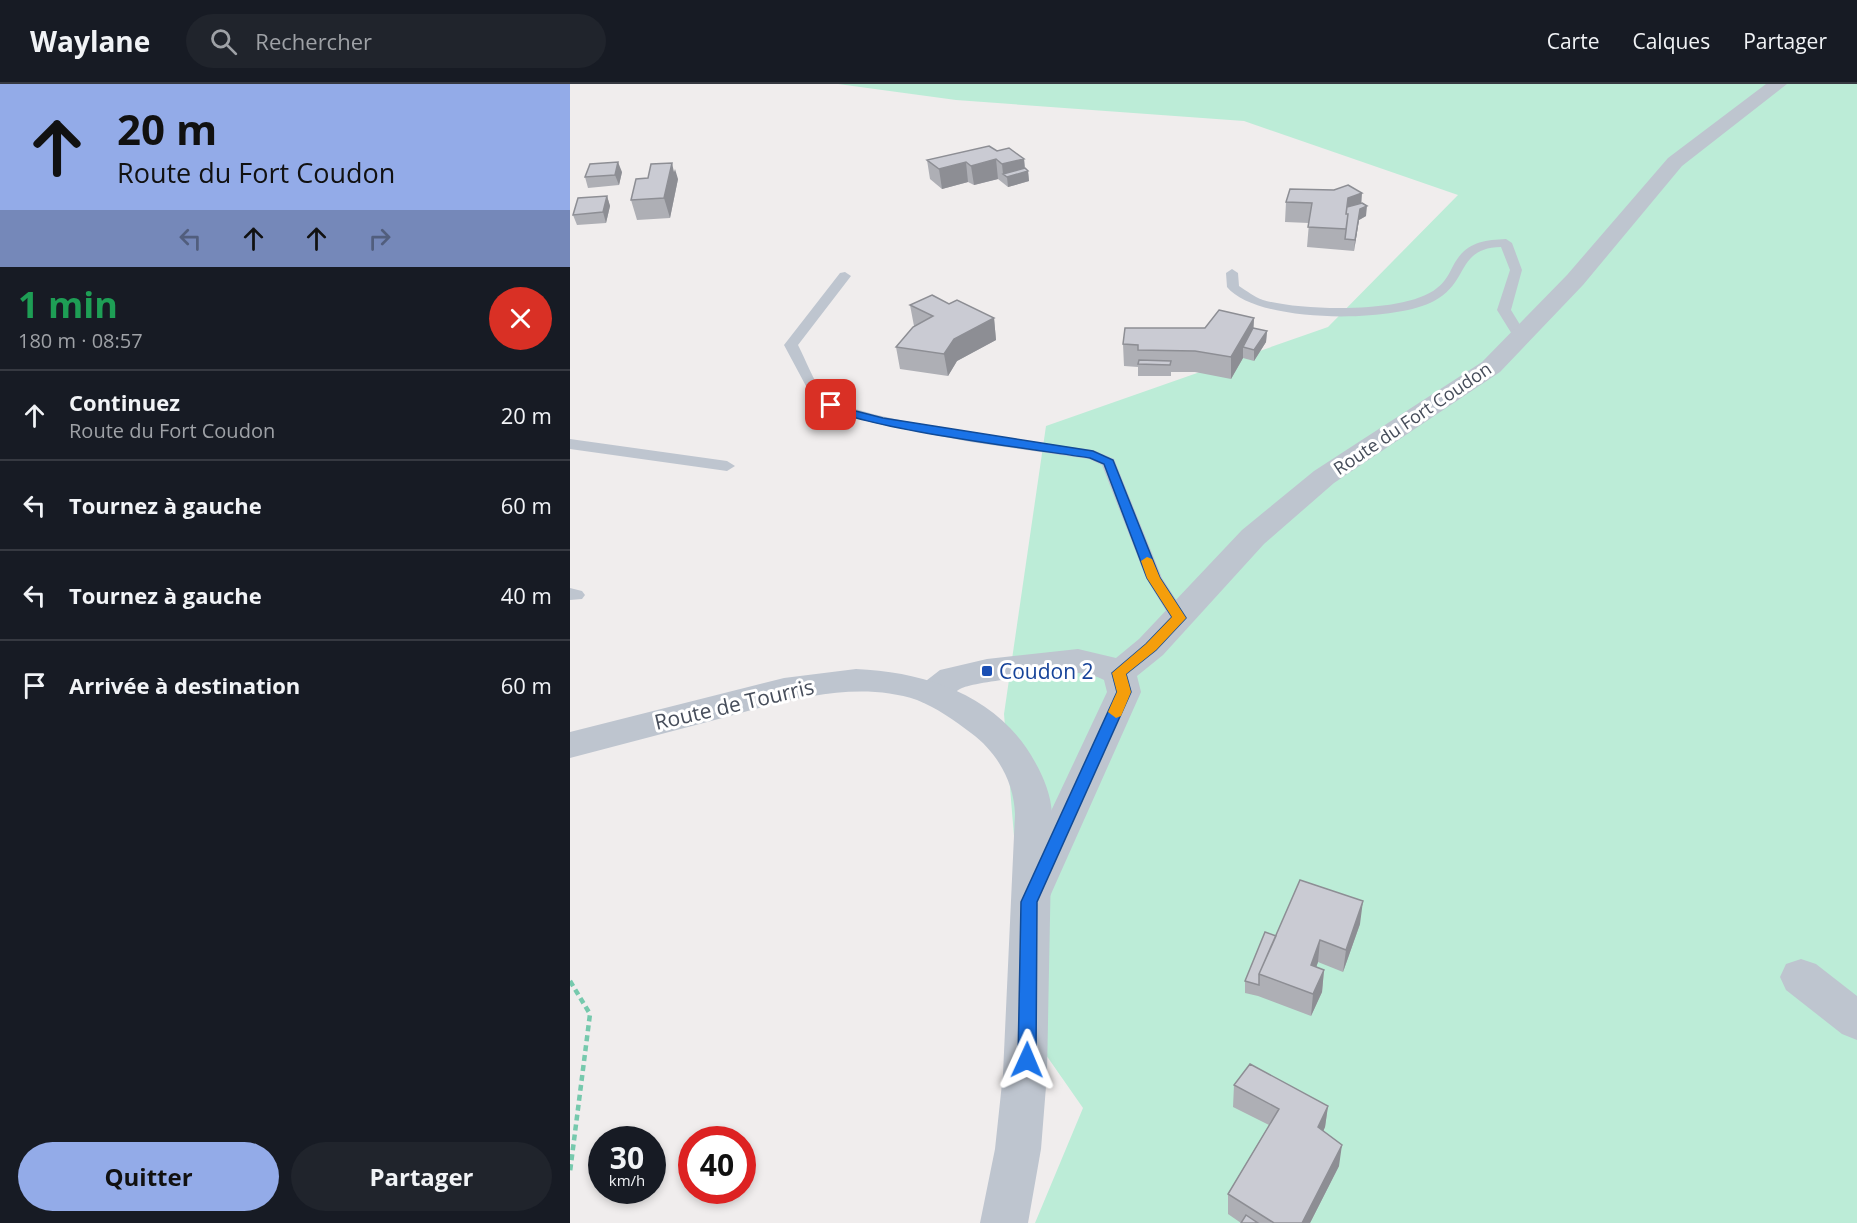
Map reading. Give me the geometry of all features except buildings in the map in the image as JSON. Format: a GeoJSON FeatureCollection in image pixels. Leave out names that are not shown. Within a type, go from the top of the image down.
{"type":"FeatureCollection","features":[{"type":"Feature","properties":{"kind":"street","name":"Route du Fort Coudon"},"geometry":{"type":"LineString","coordinates":[[1119,673],[1151,647],[1253,537],[1324,477],[1491,367],[1575,280],[1675,162],[1778,84]]}},
{"type":"Feature","properties":{"kind":"street"},"geometry":{"type":"LineString","coordinates":[[934,693],[952,678],[987,671],[1078,661],[1102,665],[1119,673],[1124,692],[1029,902]]}},
{"type":"Feature","properties":{"kind":"street","name":"Route de Tourris"},"geometry":{"type":"LineString","coordinates":[[570,745],[798,686],[844,681],[885,681],[934,693],[961,706],[1007,744],[1023,772],[1033,806],[1027,1060],[1012,1188],[1004,1223]]}},
{"type":"Feature","properties":{"kind":"street"},"geometry":{"type":"LineString","coordinates":[[1801,977],[1857,1021]]}},
{"type":"Feature","properties":{"kind":"lane"},"geometry":{"type":"LineString","coordinates":[[1232,273],[1233,287],[1254,301],[1279,308],[1316,311],[1389,309],[1419,303],[1442,291],[1466,252],[1490,242],[1506,243],[1516,270],[1503,310],[1521,336]]}},
{"type":"Feature","properties":{"kind":"lane"},"geometry":{"type":"LineString","coordinates":[[845,276],[791,345],[819,398],[844,411],[883,421],[1093,455],[1109,462],[1154,578],[1179,618]]}},
{"type":"Feature","properties":{"kind":"lane"},"geometry":{"type":"LineString","coordinates":[[570,444],[727,466]]}},
{"type":"Feature","properties":{"kind":"path"},"geometry":{"type":"LineString","coordinates":[[570,981],[590,1014],[570,1172]]}},
{"type":"Feature","properties":{"kind":"green space"},"geometry":{"type":"Polygon","coordinates":[[[838,84],[1857,84],[1857,1223],[1035,1223],[1083,1108],[1030,1032],[1004,714],[1046,426],[1328,327],[1458,195],[1244,121],[956,100],[838,84]]]}},
{"type":"Feature","properties":{"kind":"slow traffic"},"geometry":{"type":"LineString","coordinates":[[1116,712],[1124,692],[1119,673],[1151,647],[1179,618],[1154,578],[1147,561]]}},
{"type":"Feature","properties":{"kind":"place","name":"Coudon 2"},"geometry":{"type":"Point","coordinates":[987,671]}},
{"type":"Feature","properties":{"kind":"route"},"geometry":{"type":"LineString","coordinates":[[831,405],[844,411],[883,421],[1093,455],[1109,462],[1154,578],[1179,618],[1151,647],[1119,673],[1124,692],[1029,902],[1027,1060]]}}]}
